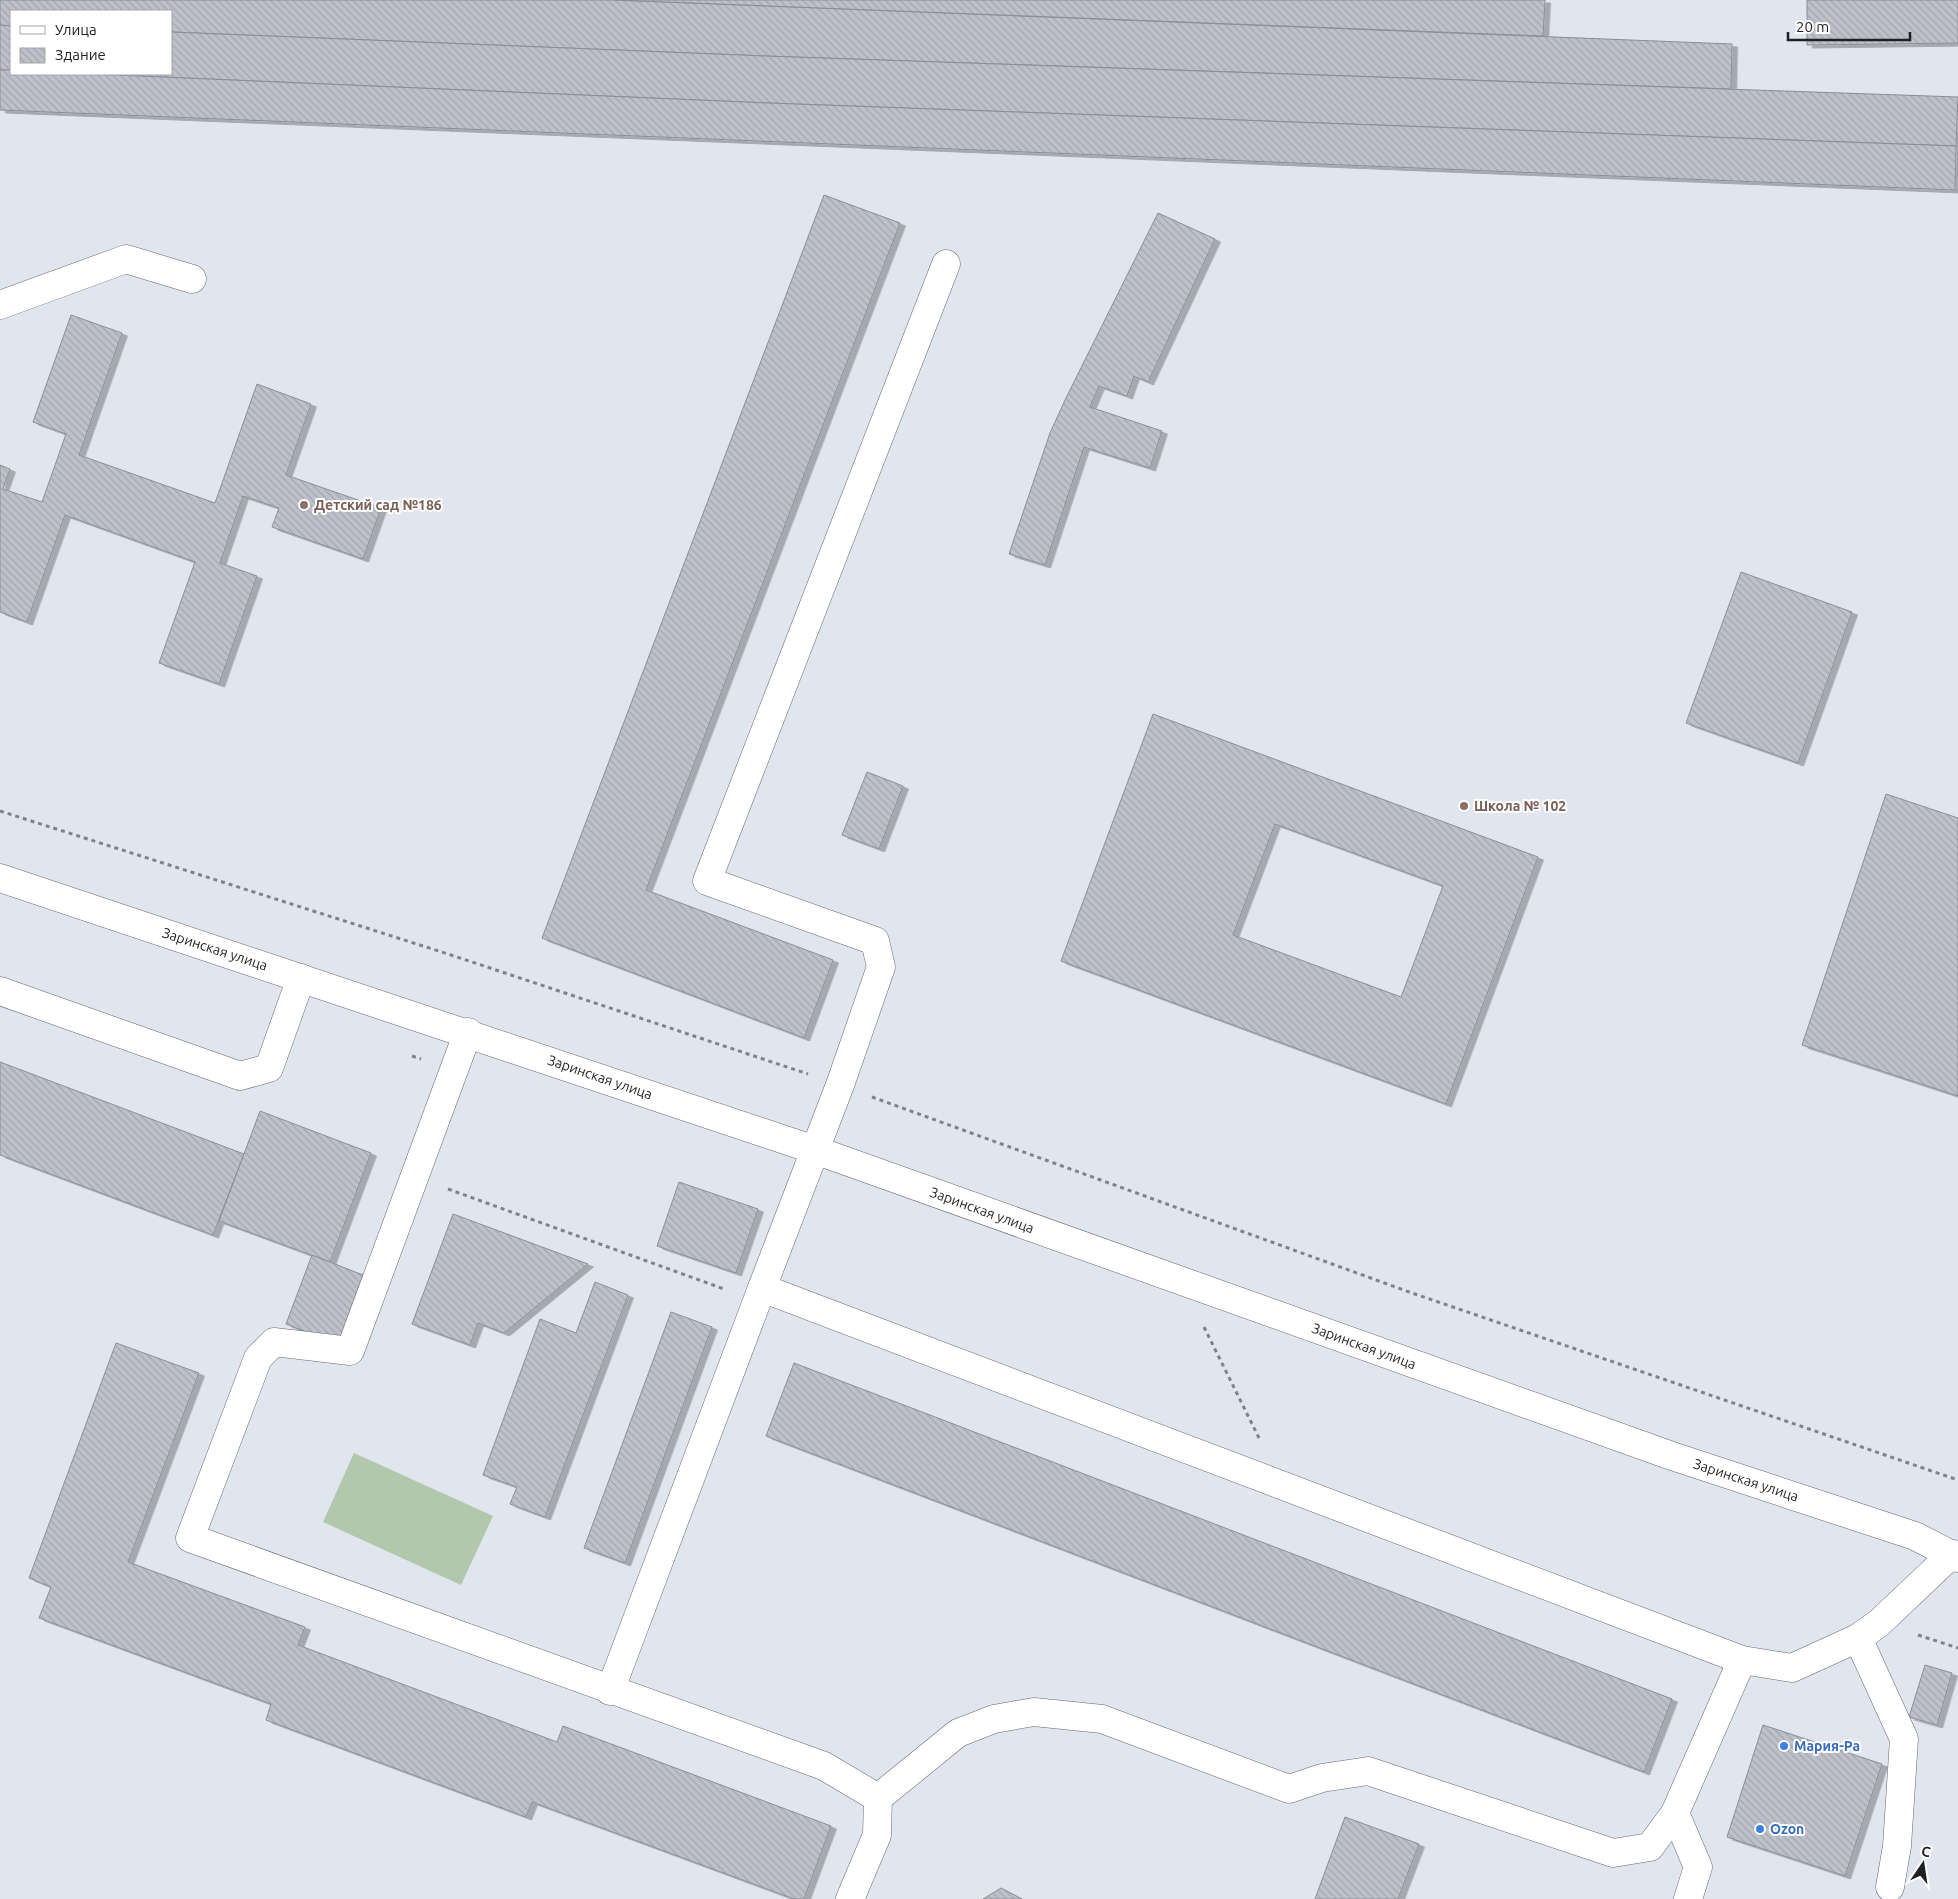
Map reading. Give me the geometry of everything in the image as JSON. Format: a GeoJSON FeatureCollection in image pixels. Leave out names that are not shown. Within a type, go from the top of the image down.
{"type":"FeatureCollection","features":[{"type":"Feature","properties":{"kind":"street"},"geometry":{"type":"LineString","coordinates":[[0,305],[126,260],[192,279]]}},
{"type":"Feature","properties":{"kind":"street"},"geometry":{"type":"LineString","coordinates":[[610,1691],[840,1085],[881,967],[875,941],[707,881],[946,264]]}},
{"type":"Feature","properties":{"kind":"street","name":"Заринская улица"},"geometry":{"type":"LineString","coordinates":[[0,878],[468,1032],[815,1150],[1672,1456],[1915,1536],[1955,1556]]}},
{"type":"Feature","properties":{"kind":"street"},"geometry":{"type":"LineString","coordinates":[[0,991],[240,1076],[269,1068],[301,978]]}},
{"type":"Feature","properties":{"kind":"street"},"geometry":{"type":"LineString","coordinates":[[468,1032],[416,1177],[350,1351],[274,1342],[258,1358],[190,1538],[610,1691],[824,1766],[878,1798]]}},
{"type":"Feature","properties":{"kind":"street"},"geometry":{"type":"LineString","coordinates":[[762,1288],[1742,1660],[1792,1668],[1858,1638],[1879,1623],[1955,1556]]}},
{"type":"Feature","properties":{"kind":"street"},"geometry":{"type":"LineString","coordinates":[[1858,1638],[1904,1739],[1897,1846],[1890,1887]]}},
{"type":"Feature","properties":{"kind":"street"},"geometry":{"type":"LineString","coordinates":[[850,1899],[876,1835],[878,1798],[958,1733],[994,1719],[1034,1712],[1102,1719],[1290,1789],[1322,1778],[1368,1772],[1613,1853],[1650,1847],[1675,1813],[1742,1660]]}},
{"type":"Feature","properties":{"kind":"street"},"geometry":{"type":"LineString","coordinates":[[1675,1813],[1698,1867],[1688,1899]]}},
{"type":"Feature","properties":{"kind":"path"},"geometry":{"type":"LineString","coordinates":[[0,811],[448,954],[840,1085],[1412,1293],[1958,1480]]}},
{"type":"Feature","properties":{"kind":"path"},"geometry":{"type":"LineString","coordinates":[[416,1177],[722,1289],[762,1288]]}},
{"type":"Feature","properties":{"kind":"path"},"geometry":{"type":"LineString","coordinates":[[1202,1324],[1282,1485]]}},
{"type":"Feature","properties":{"kind":"green space"},"geometry":{"type":"Polygon","coordinates":[[[354,1453],[493,1516],[461,1585],[323,1522],[354,1453]]]}},
{"type":"Feature","properties":{"kind":"building"},"geometry":{"type":"Polygon","coordinates":[[[0,0],[614,0],[1732,44],[1731,89],[765,56],[172,32],[172,10],[10,10],[10,26],[0,25],[0,0]]]}},
{"type":"Feature","properties":{"kind":"building"},"geometry":{"type":"Polygon","coordinates":[[[614,0],[1545,0],[1543,36],[614,0]]]}},
{"type":"Feature","properties":{"kind":"building"},"geometry":{"type":"Polygon","coordinates":[[[1807,0],[1958,0],[1958,43],[1807,45],[1807,0]]]}},
{"type":"Feature","properties":{"kind":"building"},"geometry":{"type":"Polygon","coordinates":[[[0,25],[10,26],[10,70],[0,70],[0,25]]]}},
{"type":"Feature","properties":{"kind":"building"},"geometry":{"type":"Polygon","coordinates":[[[172,32],[765,56],[1958,97],[1956,146],[768,103],[115,75],[172,75],[172,32]]]}},
{"type":"Feature","properties":{"kind":"building"},"geometry":{"type":"Polygon","coordinates":[[[0,70],[10,70],[10,75],[115,75],[768,103],[1956,146],[1955,190],[0,110],[0,70]]]}},
{"type":"Feature","properties":{"kind":"building"},"geometry":{"type":"Polygon","coordinates":[[[824,195],[900,223],[646,890],[833,960],[804,1038],[542,938],[824,195]]]}},
{"type":"Feature","properties":{"kind":"building"},"geometry":{"type":"Polygon","coordinates":[[[1158,213],[1215,239],[1148,382],[1134,376],[1127,396],[1099,386],[1090,407],[1162,431],[1150,468],[1084,447],[1045,565],[1009,554],[1050,433],[1158,213]]]}},
{"type":"Feature","properties":{"kind":"building"},"geometry":{"type":"Polygon","coordinates":[[[71,315],[122,333],[79,455],[215,503],[257,384],[311,404],[286,475],[381,508],[363,559],[272,527],[279,508],[243,496],[220,563],[257,576],[219,684],[159,663],[195,562],[65,515],[27,622],[0,612],[0,465],[10,469],[3,489],[42,502],[66,434],[33,422],[71,315]]]}},
{"type":"Feature","properties":{"kind":"building"},"geometry":{"type":"Polygon","coordinates":[[[1741,572],[1852,612],[1798,763],[1686,723],[1741,572]]]}},
{"type":"Feature","properties":{"kind":"building"},"geometry":{"type":"Polygon","coordinates":[[[1153,714],[1538,857],[1446,1104],[1061,961],[1153,714]],[[1275,824],[1233,935],[1401,997],[1443,886],[1275,824]]]}},
{"type":"Feature","properties":{"kind":"building"},"geometry":{"type":"Polygon","coordinates":[[[867,772],[903,786],[879,849],[842,835],[867,772]]]}},
{"type":"Feature","properties":{"kind":"building"},"geometry":{"type":"Polygon","coordinates":[[[1886,794],[1958,818],[1958,1096],[1802,1045],[1886,794]]]}},
{"type":"Feature","properties":{"kind":"building"},"geometry":{"type":"Polygon","coordinates":[[[0,1062],[244,1154],[213,1235],[0,1155],[0,1062]]]}},
{"type":"Feature","properties":{"kind":"building"},"geometry":{"type":"Polygon","coordinates":[[[260,1111],[371,1153],[330,1262],[219,1221],[260,1111]]]}},
{"type":"Feature","properties":{"kind":"building"},"geometry":{"type":"Polygon","coordinates":[[[679,1182],[758,1209],[736,1273],[657,1246],[679,1182]]]}},
{"type":"Feature","properties":{"kind":"building"},"geometry":{"type":"Polygon","coordinates":[[[453,1214],[588,1264],[504,1333],[478,1323],[470,1345],[412,1324],[453,1214]]]}},
{"type":"Feature","properties":{"kind":"building"},"geometry":{"type":"Polygon","coordinates":[[[312,1255],[363,1275],[338,1344],[286,1324],[312,1255]]]}},
{"type":"Feature","properties":{"kind":"building"},"geometry":{"type":"Polygon","coordinates":[[[595,1282],[628,1295],[545,1517],[510,1504],[517,1487],[483,1475],[540,1319],[576,1333],[595,1282]]]}},
{"type":"Feature","properties":{"kind":"building"},"geometry":{"type":"Polygon","coordinates":[[[671,1312],[712,1327],[625,1563],[584,1548],[671,1312]]]}},
{"type":"Feature","properties":{"kind":"building"},"geometry":{"type":"Polygon","coordinates":[[[116,1343],[199,1373],[128,1562],[305,1627],[298,1645],[557,1742],[563,1726],[831,1826],[804,1899],[794,1899],[532,1802],[526,1817],[266,1720],[271,1704],[39,1618],[51,1587],[29,1578],[116,1343]]]}},
{"type":"Feature","properties":{"kind":"building"},"geometry":{"type":"Polygon","coordinates":[[[794,1363],[1672,1699],[1644,1772],[766,1436],[794,1363]]]}},
{"type":"Feature","properties":{"kind":"building"},"geometry":{"type":"Polygon","coordinates":[[[1925,1665],[1952,1673],[1937,1725],[1909,1717],[1925,1665]]]}},
{"type":"Feature","properties":{"kind":"building"},"geometry":{"type":"Polygon","coordinates":[[[1763,1725],[1882,1764],[1845,1876],[1727,1837],[1763,1725]]]}},
{"type":"Feature","properties":{"kind":"building"},"geometry":{"type":"Polygon","coordinates":[[[1345,1817],[1419,1844],[1398,1899],[1315,1899],[1345,1817]]]}},
{"type":"Feature","properties":{"kind":"building"},"geometry":{"type":"Polygon","coordinates":[[[1001,1888],[1022,1899],[983,1899],[1001,1888]]]}},
{"type":"Feature","properties":{"kind":"place","name":"Детский сад №186"},"geometry":{"type":"Point","coordinates":[304,505]}},
{"type":"Feature","properties":{"kind":"place","name":"Школа № 102"},"geometry":{"type":"Point","coordinates":[1464,806]}},
{"type":"Feature","properties":{"kind":"place","name":"Мария-Ра"},"geometry":{"type":"Point","coordinates":[1784,1746]}},
{"type":"Feature","properties":{"kind":"place","name":"Ozon"},"geometry":{"type":"Point","coordinates":[1760,1829]}}]}
